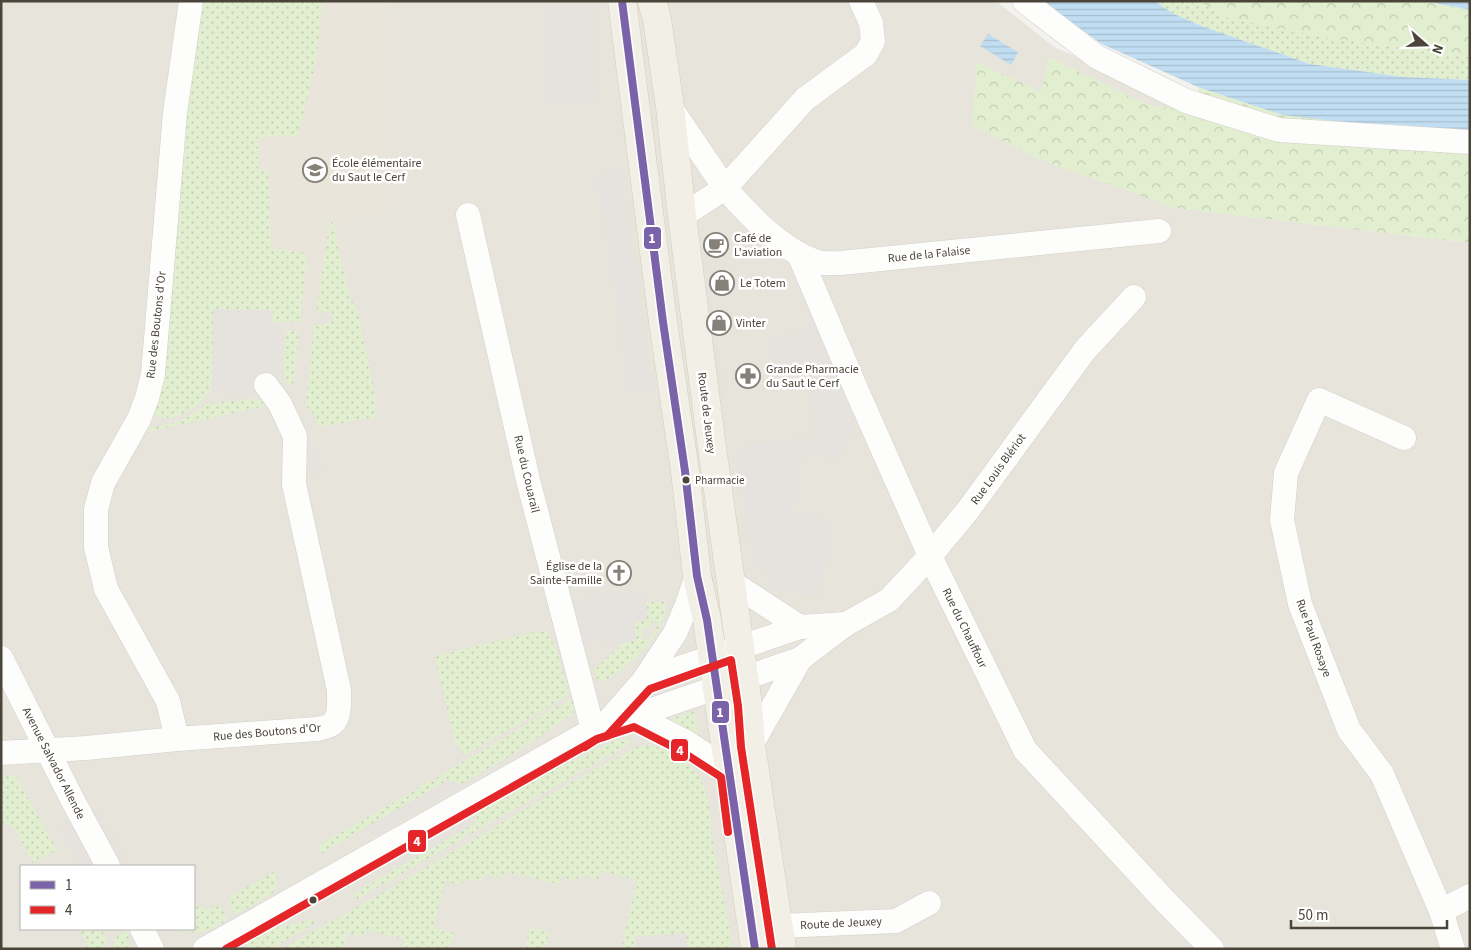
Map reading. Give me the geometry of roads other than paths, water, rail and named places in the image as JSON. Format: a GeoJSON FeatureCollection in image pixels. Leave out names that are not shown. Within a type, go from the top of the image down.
{"type":"FeatureCollection","features":[{"type":"Feature","properties":{"kind":"main road"},"geometry":{"type":"LineString","coordinates":[[626,7],[663,322],[685,471],[697,576],[713,656],[755,949]]}},
{"type":"Feature","properties":{"kind":"main road","name":"Route de Jeuxey"},"geometry":{"type":"LineString","coordinates":[[656,7],[740,646],[751,745],[781,937]]}},
{"type":"Feature","properties":{"kind":"street","name":"Rue des Boutons d'Or"},"geometry":{"type":"LineString","coordinates":[[177,739],[168,701],[106,589],[96,547],[96,509],[103,483],[139,419],[153,374],[175,113],[191,1]]}},
{"type":"Feature","properties":{"kind":"street"},"geometry":{"type":"LineString","coordinates":[[682,216],[725,188],[804,99],[866,54],[873,41],[871,23],[861,1]]}},
{"type":"Feature","properties":{"kind":"street"},"geometry":{"type":"LineString","coordinates":[[1024,1],[1097,57],[1186,101],[1279,130],[1470,142]]}},
{"type":"Feature","properties":{"kind":"street","name":"Rue de la Falaise"},"geometry":{"type":"LineString","coordinates":[[670,107],[725,188],[772,235],[799,254],[820,262],[841,263],[1159,231]]}},
{"type":"Feature","properties":{"kind":"street","name":"Rue du Couarail"},"geometry":{"type":"LineString","coordinates":[[468,215],[528,480],[598,729]]}},
{"type":"Feature","properties":{"kind":"street","name":"Rue du Chauffour"},"geometry":{"type":"LineString","coordinates":[[799,254],[930,556],[1025,750],[1212,949]]}},
{"type":"Feature","properties":{"kind":"street","name":"Rue Louis Blériot"},"geometry":{"type":"LineString","coordinates":[[598,729],[800,659],[846,624],[889,600],[930,556],[968,510],[1085,350],[1134,297]]}},
{"type":"Feature","properties":{"kind":"street","name":"Rue des Boutons d'Or"},"geometry":{"type":"LineString","coordinates":[[1,753],[316,729],[332,724],[337,717],[340,705],[339,690],[294,484],[295,436],[280,404],[266,385]]}},
{"type":"Feature","properties":{"kind":"street","name":"Rue Paul Rosaye"},"geometry":{"type":"LineString","coordinates":[[1404,438],[1319,400],[1286,473],[1282,520],[1300,604],[1349,730],[1382,774],[1440,911],[1453,949]]}},
{"type":"Feature","properties":{"kind":"street"},"geometry":{"type":"LineString","coordinates":[[205,949],[598,729],[644,680],[675,632],[697,576]]}},
{"type":"Feature","properties":{"kind":"street"},"geometry":{"type":"LineString","coordinates":[[731,582],[800,627]]}},
{"type":"Feature","properties":{"kind":"street","name":"Rue Louis Blériot"},"geometry":{"type":"LineString","coordinates":[[644,680],[800,627],[846,624]]}},
{"type":"Feature","properties":{"kind":"street","name":"Avenue Salvador Allende"},"geometry":{"type":"LineString","coordinates":[[1,658],[107,865]]}},
{"type":"Feature","properties":{"kind":"street","name":"Rue Louis Blériot"},"geometry":{"type":"LineString","coordinates":[[751,745],[800,659]]}},
{"type":"Feature","properties":{"kind":"street"},"geometry":{"type":"LineString","coordinates":[[635,716],[686,742],[730,772]]}},
{"type":"Feature","properties":{"kind":"street"},"geometry":{"type":"LineString","coordinates":[[1440,911],[1470,896]]}},
{"type":"Feature","properties":{"kind":"street","name":"Route de Jeuxey"},"geometry":{"type":"LineString","coordinates":[[781,937],[896,921],[929,903]]}},
{"type":"Feature","properties":{"kind":"street"},"geometry":{"type":"LineString","coordinates":[[142,930],[152,949]]}},
{"type":"Feature","properties":{"kind":"water"},"geometry":{"type":"Polygon","coordinates":[[[1041,1],[1155,1],[1172,13],[1204,27],[1310,64],[1403,77],[1470,80],[1470,133],[1403,125],[1343,122],[1283,115],[1198,87],[1102,44],[1041,1]]]}},
{"type":"Feature","properties":{"kind":"water"},"geometry":{"type":"Polygon","coordinates":[[[1425,1],[1470,1],[1470,10],[1425,1]]]}},
{"type":"Feature","properties":{"kind":"water"},"geometry":{"type":"Polygon","coordinates":[[[988,34],[1018,52],[1011,65],[980,46],[988,34]]]}},
{"type":"Feature","properties":{"kind":"place","name":"École élémentaire du Saut le Cerf"},"geometry":{"type":"Point","coordinates":[315,170]}},
{"type":"Feature","properties":{"kind":"place","name":"Café de L'aviation"},"geometry":{"type":"Point","coordinates":[716,245]}},
{"type":"Feature","properties":{"kind":"place","name":"Le Totem"},"geometry":{"type":"Point","coordinates":[722,283]}},
{"type":"Feature","properties":{"kind":"place","name":"Vinter"},"geometry":{"type":"Point","coordinates":[719,323]}},
{"type":"Feature","properties":{"kind":"place","name":"Grande Pharmacie du Saut le Cerf"},"geometry":{"type":"Point","coordinates":[748,376]}},
{"type":"Feature","properties":{"kind":"place","name":"Pharmacie"},"geometry":{"type":"Point","coordinates":[686,480]}},
{"type":"Feature","properties":{"kind":"place","name":"Église de la Sainte-Famille"},"geometry":{"type":"Point","coordinates":[619,573]}}]}
